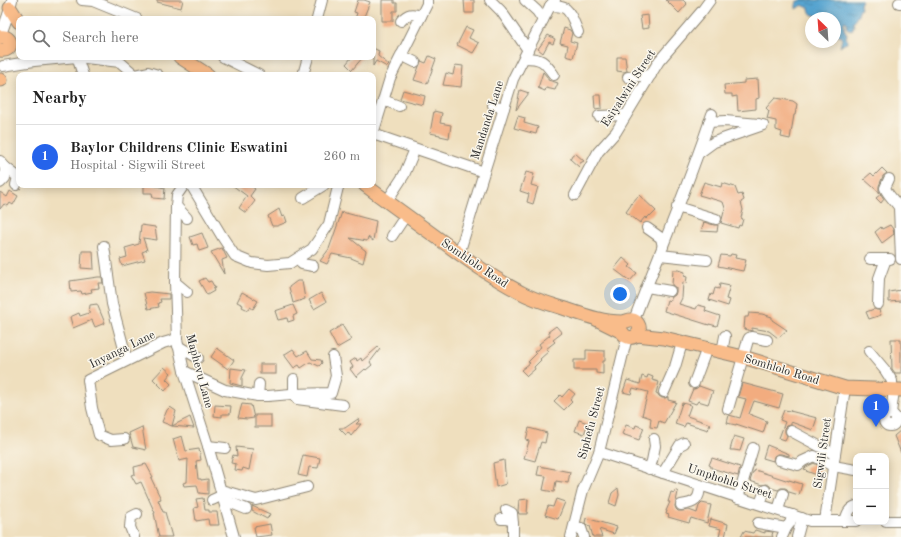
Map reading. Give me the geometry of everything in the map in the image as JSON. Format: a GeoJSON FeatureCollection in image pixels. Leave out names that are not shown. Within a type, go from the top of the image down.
{"type":"FeatureCollection","features":[{"type":"Feature","properties":{"kind":"main road"},"geometry":{"type":"LineString","coordinates":[[185,60],[203,72]]}},
{"type":"Feature","properties":{"kind":"main road","name":"Somhlolo Road"},"geometry":{"type":"LineString","coordinates":[[369,188],[459,254],[521,293],[550,304],[630,329],[744,357],[845,388],[896,390]]}},
{"type":"Feature","properties":{"kind":"street"},"geometry":{"type":"LineString","coordinates":[[82,0],[93,1],[130,16]]}},
{"type":"Feature","properties":{"kind":"street"},"geometry":{"type":"LineString","coordinates":[[318,16],[322,0]]}},
{"type":"Feature","properties":{"kind":"street"},"geometry":{"type":"LineString","coordinates":[[376,124],[390,78],[427,4],[427,0]]}},
{"type":"Feature","properties":{"kind":"street"},"geometry":{"type":"LineString","coordinates":[[490,0],[501,11],[526,54],[547,65],[554,75]]}},
{"type":"Feature","properties":{"kind":"street"},"geometry":{"type":"LineString","coordinates":[[525,0],[537,11],[543,20]]}},
{"type":"Feature","properties":{"kind":"street","name":"Esiyalwini Street"},"geometry":{"type":"LineString","coordinates":[[575,196],[598,152],[616,132],[659,61],[709,0]]}},
{"type":"Feature","properties":{"kind":"street"},"geometry":{"type":"LineString","coordinates":[[552,3],[566,9],[578,32]]}},
{"type":"Feature","properties":{"kind":"street","name":"Mandanda Lane"},"geometry":{"type":"LineString","coordinates":[[459,254],[513,79],[552,3]]}},
{"type":"Feature","properties":{"kind":"street"},"geometry":{"type":"LineString","coordinates":[[0,81],[12,11]]}},
{"type":"Feature","properties":{"kind":"street"},"geometry":{"type":"LineString","coordinates":[[402,21],[405,16],[413,14],[421,16]]}},
{"type":"Feature","properties":{"kind":"street"},"geometry":{"type":"LineString","coordinates":[[401,56],[414,62]]}},
{"type":"Feature","properties":{"kind":"street"},"geometry":{"type":"LineString","coordinates":[[3,66],[49,60]]}},
{"type":"Feature","properties":{"kind":"street"},"geometry":{"type":"LineString","coordinates":[[78,60],[81,72]]}},
{"type":"Feature","properties":{"kind":"street"},"geometry":{"type":"LineString","coordinates":[[99,60],[120,62],[132,72]]}},
{"type":"Feature","properties":{"kind":"street"},"geometry":{"type":"LineString","coordinates":[[229,60],[253,72]]}},
{"type":"Feature","properties":{"kind":"street"},"geometry":{"type":"LineString","coordinates":[[305,72],[307,60]]}},
{"type":"Feature","properties":{"kind":"street"},"geometry":{"type":"LineString","coordinates":[[628,77],[650,76]]}},
{"type":"Feature","properties":{"kind":"street"},"geometry":{"type":"LineString","coordinates":[[383,100],[399,106]]}},
{"type":"Feature","properties":{"kind":"street"},"geometry":{"type":"LineString","coordinates":[[493,105],[504,108]]}},
{"type":"Feature","properties":{"kind":"street"},"geometry":{"type":"LineString","coordinates":[[599,116],[626,115]]}},
{"type":"Feature","properties":{"kind":"street","name":"Siphefu Street"},"geometry":{"type":"LineString","coordinates":[[571,537],[584,490],[599,452],[630,329],[699,153],[711,118],[724,121],[763,125],[714,142],[699,153]]}},
{"type":"Feature","properties":{"kind":"street"},"geometry":{"type":"LineString","coordinates":[[376,135],[484,172]]}},
{"type":"Feature","properties":{"kind":"street"},"geometry":{"type":"LineString","coordinates":[[386,201],[404,175],[415,149]]}},
{"type":"Feature","properties":{"kind":"street"},"geometry":{"type":"LineString","coordinates":[[0,183],[5,178],[3,164]]}},
{"type":"Feature","properties":{"kind":"street"},"geometry":{"type":"LineString","coordinates":[[3,164],[16,176]]}},
{"type":"Feature","properties":{"kind":"street"},"geometry":{"type":"LineString","coordinates":[[870,259],[901,259],[898,207],[885,188],[888,179]]}},
{"type":"Feature","properties":{"kind":"street","name":"Maphevu Lane"},"geometry":{"type":"LineString","coordinates":[[182,188],[176,195],[175,282],[177,343],[184,371],[186,389],[208,446],[210,465],[223,495],[234,537]]}},
{"type":"Feature","properties":{"kind":"street"},"geometry":{"type":"LineString","coordinates":[[193,188],[223,238],[236,256],[252,263],[257,268],[268,265],[290,263],[312,249],[329,224],[338,188]]}},
{"type":"Feature","properties":{"kind":"street"},"geometry":{"type":"LineString","coordinates":[[303,198],[319,188]]}},
{"type":"Feature","properties":{"kind":"street"},"geometry":{"type":"LineString","coordinates":[[176,206],[187,218]]}},
{"type":"Feature","properties":{"kind":"street"},"geometry":{"type":"LineString","coordinates":[[677,207],[716,219]]}},
{"type":"Feature","properties":{"kind":"street"},"geometry":{"type":"LineString","coordinates":[[392,236],[406,215]]}},
{"type":"Feature","properties":{"kind":"street"},"geometry":{"type":"LineString","coordinates":[[647,228],[661,238],[661,251],[708,260]]}},
{"type":"Feature","properties":{"kind":"street"},"geometry":{"type":"LineString","coordinates":[[104,246],[112,304],[127,360]]}},
{"type":"Feature","properties":{"kind":"street"},"geometry":{"type":"LineString","coordinates":[[300,257],[302,264],[313,266]]}},
{"type":"Feature","properties":{"kind":"street"},"geometry":{"type":"LineString","coordinates":[[878,304],[879,278],[886,259]]}},
{"type":"Feature","properties":{"kind":"street"},"geometry":{"type":"LineString","coordinates":[[175,282],[187,292]]}},
{"type":"Feature","properties":{"kind":"street"},"geometry":{"type":"LineString","coordinates":[[647,287],[670,291]]}},
{"type":"Feature","properties":{"kind":"street"},"geometry":{"type":"LineString","coordinates":[[722,352],[725,336]]}},
{"type":"Feature","properties":{"kind":"street"},"geometry":{"type":"LineString","coordinates":[[728,409],[749,338],[767,340]]}},
{"type":"Feature","properties":{"kind":"street"},"geometry":{"type":"LineString","coordinates":[[664,392],[675,367],[682,342]]}},
{"type":"Feature","properties":{"kind":"street","name":"Inyanga Lane"},"geometry":{"type":"LineString","coordinates":[[124,439],[111,440],[100,435],[92,408],[88,380],[163,343],[177,343]]}},
{"type":"Feature","properties":{"kind":"street"},"geometry":{"type":"LineString","coordinates":[[177,343],[198,358]]}},
{"type":"Feature","properties":{"kind":"street"},"geometry":{"type":"LineString","coordinates":[[694,382],[707,348]]}},
{"type":"Feature","properties":{"kind":"street"},"geometry":{"type":"LineString","coordinates":[[869,351],[885,370],[896,390],[891,413]]}},
{"type":"Feature","properties":{"kind":"street"},"geometry":{"type":"LineString","coordinates":[[331,393],[336,376],[333,357]]}},
{"type":"Feature","properties":{"kind":"street"},"geometry":{"type":"LineString","coordinates":[[184,371],[225,390],[258,396],[331,393],[344,387]]}},
{"type":"Feature","properties":{"kind":"street"},"geometry":{"type":"LineString","coordinates":[[294,379],[294,394],[297,399],[343,405]]}},
{"type":"Feature","properties":{"kind":"street"},"geometry":{"type":"LineString","coordinates":[[258,396],[259,384]]}},
{"type":"Feature","properties":{"kind":"street","name":"Sigwili Street"},"geometry":{"type":"LineString","coordinates":[[825,521],[832,466],[845,388]]}},
{"type":"Feature","properties":{"kind":"street"},"geometry":{"type":"LineString","coordinates":[[791,431],[834,454]]}},
{"type":"Feature","properties":{"kind":"street"},"geometry":{"type":"LineString","coordinates":[[649,469],[656,446],[654,439]]}},
{"type":"Feature","properties":{"kind":"street"},"geometry":{"type":"LineString","coordinates":[[662,473],[680,445],[684,443]]}},
{"type":"Feature","properties":{"kind":"street"},"geometry":{"type":"LineString","coordinates":[[208,446],[226,448]]}},
{"type":"Feature","properties":{"kind":"street"},"geometry":{"type":"LineString","coordinates":[[738,498],[753,448]]}},
{"type":"Feature","properties":{"kind":"street","name":"Umphohlo Street"},"geometry":{"type":"LineString","coordinates":[[599,452],[810,521],[853,521]]}},
{"type":"Feature","properties":{"kind":"street"},"geometry":{"type":"LineString","coordinates":[[779,460],[798,466],[803,461],[814,456],[832,466],[853,470]]}},
{"type":"Feature","properties":{"kind":"street"},"geometry":{"type":"LineString","coordinates":[[681,505],[691,504],[697,498],[700,493],[700,485]]}},
{"type":"Feature","properties":{"kind":"street"},"geometry":{"type":"LineString","coordinates":[[212,500],[223,495],[256,500],[307,487]]}},
{"type":"Feature","properties":{"kind":"street"},"geometry":{"type":"LineString","coordinates":[[760,504],[765,490]]}},
{"type":"Feature","properties":{"kind":"street"},"geometry":{"type":"LineString","coordinates":[[778,510],[783,494]]}},
{"type":"Feature","properties":{"kind":"street"},"geometry":{"type":"LineString","coordinates":[[223,495],[246,509]]}},
{"type":"Feature","properties":{"kind":"street"},"geometry":{"type":"LineString","coordinates":[[844,521],[848,512],[853,507]]}},
{"type":"Feature","properties":{"kind":"street"},"geometry":{"type":"LineString","coordinates":[[506,510],[512,513],[513,537]]}},
{"type":"Feature","properties":{"kind":"street"},"geometry":{"type":"LineString","coordinates":[[134,537],[130,527],[131,517],[137,514]]}},
{"type":"Feature","properties":{"kind":"street"},"geometry":{"type":"LineString","coordinates":[[758,523],[784,532],[790,523],[797,517]]}},
{"type":"Feature","properties":{"kind":"street"},"geometry":{"type":"LineString","coordinates":[[797,517],[797,537]]}},
{"type":"Feature","properties":{"kind":"street"},"geometry":{"type":"LineString","coordinates":[[501,519],[511,520],[513,524]]}},
{"type":"Feature","properties":{"kind":"street"},"geometry":{"type":"LineString","coordinates":[[889,521],[901,521]]}},
{"type":"Feature","properties":{"kind":"street"},"geometry":{"type":"LineString","coordinates":[[574,527],[581,528],[584,537]]}},
{"type":"Feature","properties":{"kind":"water"},"geometry":{"type":"Polygon","coordinates":[[[862,0],[860,4],[861,9],[853,23],[854,26],[852,30],[849,30],[846,27],[846,21],[844,22],[844,29],[847,34],[847,43],[841,46],[841,12],[810,12],[809,8],[802,5],[796,9],[797,1],[862,0]]]}},
{"type":"Feature","properties":{"kind":"building"},"geometry":{"type":"Polygon","coordinates":[[[157,0],[183,0],[181,8],[157,2],[157,0]]]}},
{"type":"Feature","properties":{"kind":"building"},"geometry":{"type":"Polygon","coordinates":[[[358,0],[370,2],[364,16],[356,16],[357,13],[354,12],[358,0]]]}},
{"type":"Feature","properties":{"kind":"building"},"geometry":{"type":"Polygon","coordinates":[[[382,0],[394,0],[394,3],[397,3],[397,11],[393,11],[393,21],[382,21],[382,0]]]}},
{"type":"Feature","properties":{"kind":"building"},"geometry":{"type":"Polygon","coordinates":[[[464,0],[474,0],[474,13],[465,13],[464,0]]]}},
{"type":"Feature","properties":{"kind":"building"},"geometry":{"type":"Polygon","coordinates":[[[666,0],[683,0],[687,4],[679,13],[666,0]]]}},
{"type":"Feature","properties":{"kind":"building"},"geometry":{"type":"Polygon","coordinates":[[[648,15],[649,28],[642,29],[640,16],[648,15]]]}},
{"type":"Feature","properties":{"kind":"building"},"geometry":{"type":"Polygon","coordinates":[[[466,27],[473,30],[469,38],[479,43],[473,53],[457,45],[466,27]]]}},
{"type":"Feature","properties":{"kind":"building"},"geometry":{"type":"Polygon","coordinates":[[[564,28],[570,30],[572,33],[570,41],[577,43],[573,58],[566,56],[568,45],[560,43],[564,28]]]}},
{"type":"Feature","properties":{"kind":"building"},"geometry":{"type":"Polygon","coordinates":[[[548,35],[555,39],[553,44],[549,42],[543,53],[538,49],[548,35]]]}},
{"type":"Feature","properties":{"kind":"building"},"geometry":{"type":"Polygon","coordinates":[[[376,50],[379,51],[378,56],[389,65],[387,67],[376,61],[373,66],[373,60],[376,60],[376,50]]]}},
{"type":"Feature","properties":{"kind":"building"},"geometry":{"type":"Polygon","coordinates":[[[429,56],[436,59],[427,84],[414,80],[421,61],[426,63],[429,56]]]}},
{"type":"Feature","properties":{"kind":"building"},"geometry":{"type":"Polygon","coordinates":[[[617,57],[625,57],[627,71],[617,71],[617,57]]]}},
{"type":"Feature","properties":{"kind":"building"},"geometry":{"type":"Polygon","coordinates":[[[349,60],[360,60],[352,70],[346,64],[349,60]]]}},
{"type":"Feature","properties":{"kind":"building"},"geometry":{"type":"Polygon","coordinates":[[[455,65],[463,66],[461,87],[443,85],[446,73],[453,75],[455,65]]]}},
{"type":"Feature","properties":{"kind":"building"},"geometry":{"type":"Polygon","coordinates":[[[543,72],[548,80],[558,83],[555,90],[546,88],[545,91],[538,88],[543,72]]]}},
{"type":"Feature","properties":{"kind":"building"},"geometry":{"type":"Polygon","coordinates":[[[758,79],[759,98],[756,99],[756,109],[738,111],[737,96],[732,97],[732,94],[725,94],[724,85],[744,83],[744,80],[758,79]]]}},
{"type":"Feature","properties":{"kind":"building"},"geometry":{"type":"Polygon","coordinates":[[[403,90],[425,96],[423,105],[400,99],[403,90]]]}},
{"type":"Feature","properties":{"kind":"building"},"geometry":{"type":"Polygon","coordinates":[[[520,90],[529,93],[516,110],[520,90]]]}},
{"type":"Feature","properties":{"kind":"building"},"geometry":{"type":"Polygon","coordinates":[[[594,95],[601,95],[602,108],[595,109],[594,95]]]}},
{"type":"Feature","properties":{"kind":"building"},"geometry":{"type":"Polygon","coordinates":[[[775,98],[793,101],[797,104],[790,139],[781,137],[782,132],[776,130],[776,121],[767,119],[769,111],[766,108],[775,98]]]}},
{"type":"Feature","properties":{"kind":"building"},"geometry":{"type":"Polygon","coordinates":[[[434,111],[442,113],[440,123],[451,125],[449,138],[430,133],[434,111]]]}},
{"type":"Feature","properties":{"kind":"building"},"geometry":{"type":"Polygon","coordinates":[[[518,116],[525,118],[524,123],[538,127],[536,134],[514,128],[518,116]]]}},
{"type":"Feature","properties":{"kind":"building"},"geometry":{"type":"Polygon","coordinates":[[[575,153],[584,161],[580,163],[579,167],[570,159],[575,153]]]}},
{"type":"Feature","properties":{"kind":"building"},"geometry":{"type":"Polygon","coordinates":[[[882,168],[887,173],[883,176],[879,186],[879,191],[881,194],[864,179],[871,173],[874,176],[882,168]]]}},
{"type":"Feature","properties":{"kind":"building"},"geometry":{"type":"Polygon","coordinates":[[[526,172],[534,174],[531,185],[538,187],[533,204],[527,202],[529,194],[520,191],[526,172]]]}},
{"type":"Feature","properties":{"kind":"building"},"geometry":{"type":"Polygon","coordinates":[[[704,182],[721,187],[722,183],[735,187],[738,195],[742,194],[744,200],[741,202],[743,210],[741,218],[743,219],[741,226],[739,225],[738,228],[721,223],[725,208],[723,202],[699,195],[704,182]]]}},
{"type":"Feature","properties":{"kind":"building"},"geometry":{"type":"Polygon","coordinates":[[[144,188],[165,188],[164,199],[153,198],[152,193],[144,193],[144,188]]]}},
{"type":"Feature","properties":{"kind":"building"},"geometry":{"type":"Polygon","coordinates":[[[236,188],[255,189],[250,196],[255,201],[246,213],[239,208],[247,196],[236,188]]]}},
{"type":"Feature","properties":{"kind":"building"},"geometry":{"type":"Polygon","coordinates":[[[10,191],[18,196],[13,205],[10,203],[8,206],[4,204],[0,209],[0,192],[7,197],[10,191]]]}},
{"type":"Feature","properties":{"kind":"building"},"geometry":{"type":"Polygon","coordinates":[[[881,194],[884,199],[881,203],[876,198],[881,194]]]}},
{"type":"Feature","properties":{"kind":"building"},"geometry":{"type":"Polygon","coordinates":[[[639,195],[656,211],[646,219],[645,217],[640,223],[626,212],[639,195]]]}},
{"type":"Feature","properties":{"kind":"building"},"geometry":{"type":"Polygon","coordinates":[[[279,209],[282,217],[285,216],[287,222],[277,226],[272,226],[268,216],[279,209]]]}},
{"type":"Feature","properties":{"kind":"building"},"geometry":{"type":"Polygon","coordinates":[[[342,212],[376,221],[373,241],[368,237],[367,241],[350,238],[366,251],[363,263],[351,258],[332,254],[327,264],[320,261],[329,249],[342,212]]]}},
{"type":"Feature","properties":{"kind":"building"},"geometry":{"type":"Polygon","coordinates":[[[704,222],[718,225],[717,232],[701,231],[704,222]]]}},
{"type":"Feature","properties":{"kind":"building"},"geometry":{"type":"Polygon","coordinates":[[[141,225],[155,227],[157,240],[143,238],[147,250],[142,252],[145,260],[122,266],[120,259],[127,257],[125,248],[139,244],[141,225]]]}},
{"type":"Feature","properties":{"kind":"building"},"geometry":{"type":"Polygon","coordinates":[[[890,225],[894,234],[882,243],[875,232],[881,227],[882,229],[890,225]]]}},
{"type":"Feature","properties":{"kind":"building"},"geometry":{"type":"Polygon","coordinates":[[[202,233],[208,248],[199,251],[197,244],[193,245],[190,237],[202,233]]]}},
{"type":"Feature","properties":{"kind":"building"},"geometry":{"type":"Polygon","coordinates":[[[222,248],[227,258],[222,260],[224,274],[211,252],[222,248]]]}},
{"type":"Feature","properties":{"kind":"building"},"geometry":{"type":"Polygon","coordinates":[[[82,251],[93,251],[94,269],[81,268],[82,251]]]}},
{"type":"Feature","properties":{"kind":"building"},"geometry":{"type":"Polygon","coordinates":[[[731,254],[736,255],[735,258],[746,260],[743,271],[718,266],[721,255],[730,256],[731,254]]]}},
{"type":"Feature","properties":{"kind":"building"},"geometry":{"type":"Polygon","coordinates":[[[623,258],[631,265],[629,267],[637,273],[630,281],[614,269],[623,258]]]}},
{"type":"Feature","properties":{"kind":"building"},"geometry":{"type":"Polygon","coordinates":[[[673,270],[685,272],[684,276],[687,277],[686,283],[683,282],[682,298],[679,304],[696,309],[698,305],[706,307],[705,311],[720,316],[717,326],[709,325],[664,311],[667,300],[670,301],[676,292],[676,288],[672,285],[673,270]]]}},
{"type":"Feature","properties":{"kind":"building"},"geometry":{"type":"Polygon","coordinates":[[[102,277],[103,283],[98,283],[99,288],[91,289],[92,292],[82,294],[81,291],[71,292],[70,281],[102,277]]]}},
{"type":"Feature","properties":{"kind":"building"},"geometry":{"type":"Polygon","coordinates":[[[205,278],[208,282],[211,281],[215,288],[213,289],[214,291],[207,295],[199,281],[205,278]]]}},
{"type":"Feature","properties":{"kind":"building"},"geometry":{"type":"Polygon","coordinates":[[[297,281],[302,281],[305,299],[293,303],[289,287],[297,281]]]}},
{"type":"Feature","properties":{"kind":"building"},"geometry":{"type":"Polygon","coordinates":[[[720,284],[730,286],[726,299],[730,300],[728,306],[709,300],[711,294],[713,295],[715,288],[719,289],[720,284]]]}},
{"type":"Feature","properties":{"kind":"building"},"geometry":{"type":"Polygon","coordinates":[[[901,290],[901,301],[889,302],[889,292],[901,290]]]}},
{"type":"Feature","properties":{"kind":"building"},"geometry":{"type":"Polygon","coordinates":[[[150,292],[169,294],[169,299],[160,299],[161,302],[158,303],[159,307],[148,309],[144,293],[150,292]]]}},
{"type":"Feature","properties":{"kind":"building"},"geometry":{"type":"Polygon","coordinates":[[[242,292],[258,301],[253,309],[250,307],[248,310],[237,302],[242,292]]]}},
{"type":"Feature","properties":{"kind":"building"},"geometry":{"type":"Polygon","coordinates":[[[321,293],[326,302],[314,309],[309,300],[321,293]]]}},
{"type":"Feature","properties":{"kind":"building"},"geometry":{"type":"Polygon","coordinates":[[[97,304],[105,323],[95,327],[92,320],[73,328],[70,317],[79,313],[80,316],[89,313],[90,305],[97,304]]]}},
{"type":"Feature","properties":{"kind":"building"},"geometry":{"type":"Polygon","coordinates":[[[293,305],[297,314],[293,316],[294,320],[288,322],[287,318],[278,320],[275,311],[293,305]]]}},
{"type":"Feature","properties":{"kind":"building"},"geometry":{"type":"Polygon","coordinates":[[[874,309],[879,310],[881,315],[869,319],[866,312],[874,309]]]}},
{"type":"Feature","properties":{"kind":"building"},"geometry":{"type":"Polygon","coordinates":[[[749,313],[762,314],[772,317],[772,320],[787,330],[778,338],[769,331],[752,328],[752,331],[744,329],[745,317],[748,317],[749,313]]]}},
{"type":"Feature","properties":{"kind":"building"},"geometry":{"type":"Polygon","coordinates":[[[342,325],[351,340],[337,348],[329,333],[342,325]]]}},
{"type":"Feature","properties":{"kind":"building"},"geometry":{"type":"Polygon","coordinates":[[[556,326],[562,333],[553,340],[555,342],[546,349],[549,351],[540,359],[541,360],[534,367],[535,369],[527,376],[521,370],[530,363],[528,362],[536,354],[534,352],[541,347],[539,344],[550,335],[548,332],[556,326]]]}},
{"type":"Feature","properties":{"kind":"building"},"geometry":{"type":"Polygon","coordinates":[[[891,339],[901,339],[901,373],[895,373],[892,369],[891,339]]]}},
{"type":"Feature","properties":{"kind":"building"},"geometry":{"type":"Polygon","coordinates":[[[378,347],[380,349],[370,362],[372,365],[356,377],[350,369],[353,367],[350,362],[356,358],[357,361],[361,358],[362,361],[378,347]]]}},
{"type":"Feature","properties":{"kind":"building"},"geometry":{"type":"Polygon","coordinates":[[[217,348],[234,360],[228,369],[211,357],[217,348]]]}},
{"type":"Feature","properties":{"kind":"building"},"geometry":{"type":"Polygon","coordinates":[[[293,349],[298,356],[307,351],[312,359],[321,360],[322,363],[319,366],[310,362],[301,368],[299,365],[294,368],[285,356],[285,354],[293,349]]]}},
{"type":"Feature","properties":{"kind":"building"},"geometry":{"type":"Polygon","coordinates":[[[586,350],[605,351],[603,374],[596,373],[596,370],[574,370],[574,360],[586,360],[586,350]]]}},
{"type":"Feature","properties":{"kind":"building"},"geometry":{"type":"Polygon","coordinates":[[[260,364],[276,364],[276,374],[260,374],[260,364]]]}},
{"type":"Feature","properties":{"kind":"building"},"geometry":{"type":"Polygon","coordinates":[[[164,367],[171,373],[166,379],[171,384],[165,391],[153,379],[164,367]]]}},
{"type":"Feature","properties":{"kind":"building"},"geometry":{"type":"Polygon","coordinates":[[[231,368],[246,370],[242,378],[242,386],[230,383],[231,368]]]}},
{"type":"Feature","properties":{"kind":"building"},"geometry":{"type":"Polygon","coordinates":[[[648,375],[653,377],[652,380],[659,382],[656,393],[659,396],[662,398],[668,397],[668,400],[676,402],[664,423],[659,421],[657,428],[650,427],[651,418],[642,415],[648,392],[633,388],[631,394],[623,392],[627,380],[640,384],[642,376],[647,378],[648,375]]]}},
{"type":"Feature","properties":{"kind":"building"},"geometry":{"type":"Polygon","coordinates":[[[742,383],[783,394],[779,408],[754,401],[749,414],[767,421],[763,433],[736,424],[727,423],[729,415],[740,418],[746,399],[738,397],[742,383]]]}},
{"type":"Feature","properties":{"kind":"building"},"geometry":{"type":"Polygon","coordinates":[[[699,386],[713,391],[708,404],[698,401],[696,404],[688,401],[693,389],[699,386]]]}},
{"type":"Feature","properties":{"kind":"building"},"geometry":{"type":"Polygon","coordinates":[[[569,389],[575,394],[570,400],[572,402],[564,410],[554,401],[560,395],[562,397],[569,389]]]}},
{"type":"Feature","properties":{"kind":"building"},"geometry":{"type":"Polygon","coordinates":[[[682,403],[691,405],[687,416],[710,424],[708,430],[686,423],[684,427],[675,424],[682,403]]]}},
{"type":"Feature","properties":{"kind":"building"},"geometry":{"type":"Polygon","coordinates":[[[242,404],[251,405],[254,418],[238,418],[242,404]]]}},
{"type":"Feature","properties":{"kind":"building"},"geometry":{"type":"Polygon","coordinates":[[[215,405],[231,406],[230,414],[222,414],[222,417],[214,416],[215,405]]]}},
{"type":"Feature","properties":{"kind":"building"},"geometry":{"type":"Polygon","coordinates":[[[170,407],[176,411],[172,426],[162,422],[167,410],[170,407]]]}},
{"type":"Feature","properties":{"kind":"building"},"geometry":{"type":"Polygon","coordinates":[[[784,410],[817,418],[813,430],[791,422],[791,425],[785,428],[787,436],[785,440],[779,438],[785,422],[780,420],[784,410]]]}},
{"type":"Feature","properties":{"kind":"building"},"geometry":{"type":"Polygon","coordinates":[[[255,415],[271,415],[271,427],[255,427],[255,415]]]}},
{"type":"Feature","properties":{"kind":"building"},"geometry":{"type":"Polygon","coordinates":[[[190,417],[194,428],[172,426],[190,417]]]}},
{"type":"Feature","properties":{"kind":"building"},"geometry":{"type":"Polygon","coordinates":[[[358,419],[359,421],[356,424],[361,424],[351,436],[348,432],[346,435],[339,428],[345,428],[358,419]]]}},
{"type":"Feature","properties":{"kind":"building"},"geometry":{"type":"Polygon","coordinates":[[[579,420],[588,423],[584,434],[575,431],[579,420]]]}},
{"type":"Feature","properties":{"kind":"building"},"geometry":{"type":"Polygon","coordinates":[[[626,425],[635,428],[636,425],[644,428],[639,440],[622,434],[626,425]]]}},
{"type":"Feature","properties":{"kind":"building"},"geometry":{"type":"Polygon","coordinates":[[[142,427],[146,450],[133,447],[129,433],[142,427]]]}},
{"type":"Feature","properties":{"kind":"building"},"geometry":{"type":"Polygon","coordinates":[[[529,428],[547,433],[545,443],[541,442],[535,461],[524,458],[529,441],[526,440],[529,428]]]}},
{"type":"Feature","properties":{"kind":"building"},"geometry":{"type":"Polygon","coordinates":[[[901,430],[901,453],[894,436],[901,430]]]}},
{"type":"Feature","properties":{"kind":"building"},"geometry":{"type":"Polygon","coordinates":[[[182,436],[186,451],[199,449],[201,460],[196,461],[198,479],[208,479],[208,494],[199,493],[197,485],[184,486],[183,483],[187,482],[188,459],[179,461],[173,439],[182,436]]]}},
{"type":"Feature","properties":{"kind":"building"},"geometry":{"type":"Polygon","coordinates":[[[734,436],[744,439],[740,451],[730,450],[734,436]]]}},
{"type":"Feature","properties":{"kind":"building"},"geometry":{"type":"Polygon","coordinates":[[[767,445],[789,454],[789,456],[777,454],[774,456],[773,461],[763,458],[767,445]]]}},
{"type":"Feature","properties":{"kind":"building"},"geometry":{"type":"Polygon","coordinates":[[[236,447],[253,449],[249,470],[243,468],[242,471],[235,470],[236,464],[231,463],[233,455],[237,456],[236,447]]]}},
{"type":"Feature","properties":{"kind":"building"},"geometry":{"type":"Polygon","coordinates":[[[303,455],[320,458],[318,468],[309,467],[307,477],[298,475],[303,455]]]}},
{"type":"Feature","properties":{"kind":"building"},"geometry":{"type":"Polygon","coordinates":[[[712,458],[740,467],[738,476],[711,468],[709,465],[712,458]]]}},
{"type":"Feature","properties":{"kind":"building"},"geometry":{"type":"Polygon","coordinates":[[[504,460],[506,484],[496,487],[493,463],[504,460]]]}},
{"type":"Feature","properties":{"kind":"building"},"geometry":{"type":"Polygon","coordinates":[[[814,463],[821,467],[817,475],[804,469],[814,463]]]}},
{"type":"Feature","properties":{"kind":"building"},"geometry":{"type":"Polygon","coordinates":[[[146,464],[153,477],[151,478],[161,499],[158,500],[163,512],[165,512],[172,537],[159,537],[155,513],[141,482],[136,484],[131,475],[135,474],[134,467],[146,464]]]}},
{"type":"Feature","properties":{"kind":"building"},"geometry":{"type":"Polygon","coordinates":[[[539,466],[570,472],[568,483],[556,481],[554,492],[543,490],[546,476],[537,475],[539,466]]]}},
{"type":"Feature","properties":{"kind":"building"},"geometry":{"type":"Polygon","coordinates":[[[755,470],[802,484],[799,495],[789,492],[785,488],[778,490],[771,488],[767,484],[762,485],[750,481],[755,470]]]}},
{"type":"Feature","properties":{"kind":"building"},"geometry":{"type":"Polygon","coordinates":[[[618,488],[619,495],[616,506],[609,503],[612,493],[618,488]]]}},
{"type":"Feature","properties":{"kind":"building"},"geometry":{"type":"Polygon","coordinates":[[[675,490],[678,492],[675,506],[678,511],[689,510],[697,513],[699,506],[702,503],[711,505],[707,523],[691,518],[689,523],[668,517],[669,515],[666,514],[666,511],[670,502],[668,502],[671,492],[674,493],[675,490]]]}},
{"type":"Feature","properties":{"kind":"building"},"geometry":{"type":"Polygon","coordinates":[[[203,498],[205,510],[209,510],[209,512],[217,512],[219,525],[209,525],[208,519],[196,521],[194,508],[198,507],[196,499],[203,498]]]}},
{"type":"Feature","properties":{"kind":"building"},"geometry":{"type":"Polygon","coordinates":[[[528,499],[527,514],[519,514],[519,500],[528,499]]]}},
{"type":"Feature","properties":{"kind":"building"},"geometry":{"type":"Polygon","coordinates":[[[556,499],[565,502],[558,519],[545,515],[548,506],[553,507],[556,499]]]}},
{"type":"Feature","properties":{"kind":"building"},"geometry":{"type":"Polygon","coordinates":[[[252,506],[270,514],[267,519],[252,511],[252,506]]]}},
{"type":"Feature","properties":{"kind":"building"},"geometry":{"type":"Polygon","coordinates":[[[586,518],[617,527],[614,534],[599,529],[602,537],[593,537],[590,526],[585,523],[586,518]]]}},
{"type":"Feature","properties":{"kind":"building"},"geometry":{"type":"Polygon","coordinates":[[[711,519],[728,524],[725,537],[719,536],[721,529],[709,526],[711,519]]]}},
{"type":"Feature","properties":{"kind":"building"},"geometry":{"type":"Polygon","coordinates":[[[270,524],[272,535],[256,537],[254,527],[270,524]]]}},
{"type":"Feature","properties":{"kind":"building"},"geometry":{"type":"Polygon","coordinates":[[[755,530],[765,533],[765,531],[773,532],[773,537],[741,537],[744,531],[753,533],[755,530]]]}},
{"type":"Feature","properties":{"kind":"place","name":"Baylor Childrens Clinic Eswatini"},"geometry":{"type":"Point","coordinates":[876,427]}}]}
